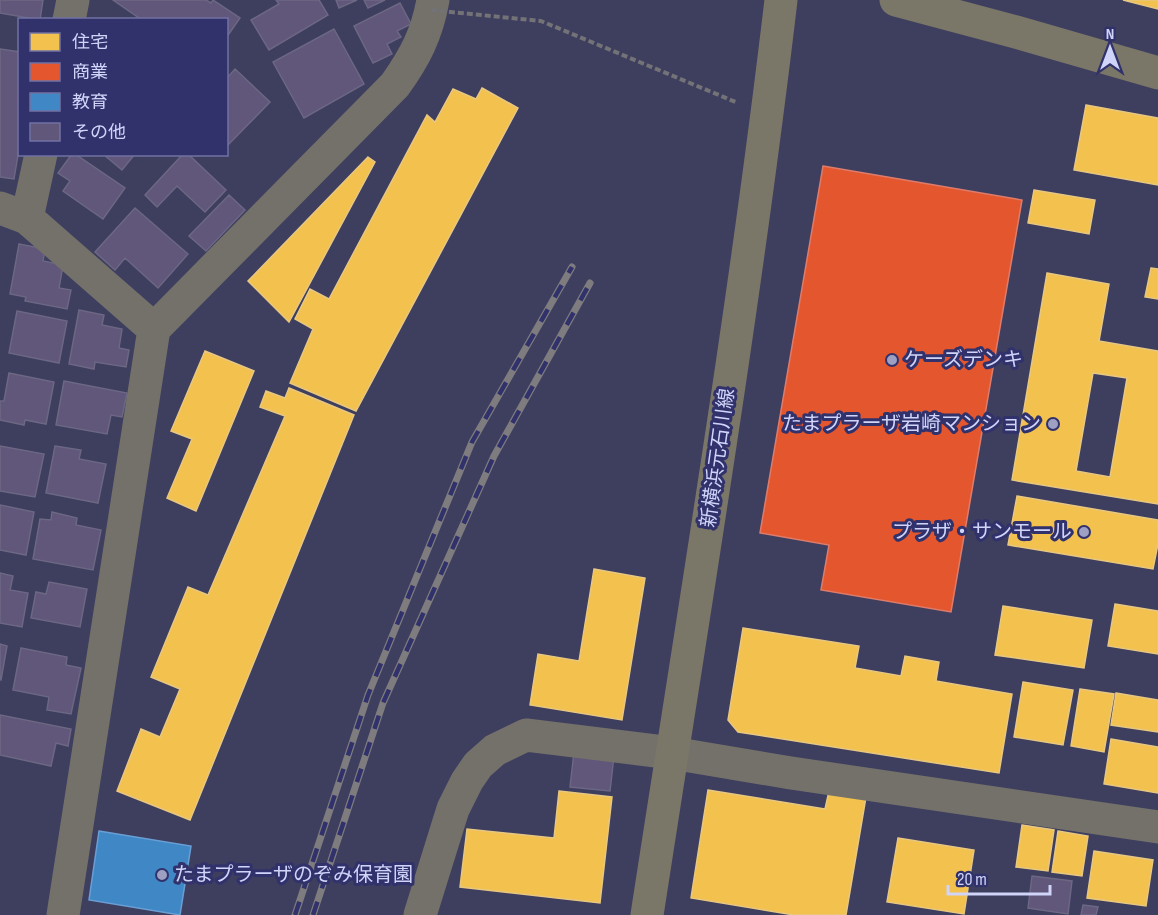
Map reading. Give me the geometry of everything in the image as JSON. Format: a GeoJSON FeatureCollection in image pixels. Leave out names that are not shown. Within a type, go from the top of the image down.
{"type":"FeatureCollection","features":[{"type":"Feature","properties":{"kind":"street"},"geometry":{"type":"LineString","coordinates":[[69,18],[73,0]]}},
{"type":"Feature","properties":{"kind":"street","name":"新横浜元石川線"},"geometry":{"type":"LineString","coordinates":[[647,915],[711,514],[768,112],[781,0]]}},
{"type":"Feature","properties":{"kind":"street"},"geometry":{"type":"LineString","coordinates":[[896,0],[1158,73]]}},
{"type":"Feature","properties":{"kind":"street"},"geometry":{"type":"LineString","coordinates":[[63,915],[154,329],[395,85],[414,58],[427,26],[432,5]]}},
{"type":"Feature","properties":{"kind":"street"},"geometry":{"type":"LineString","coordinates":[[39,156],[7,215],[154,329]]}},
{"type":"Feature","properties":{"kind":"street"},"geometry":{"type":"LineString","coordinates":[[420,915],[453,809],[467,781],[478,765],[495,750],[525,735],[672,753],[1158,827]]}},
{"type":"Feature","properties":{"kind":"path"},"geometry":{"type":"LineString","coordinates":[[432,5],[541,21],[738,103]]}},
{"type":"Feature","properties":{"kind":"building: 住宅"},"geometry":{"type":"Polygon","coordinates":[[[1123,0],[1158,0],[1158,9],[1123,0]]]}},
{"type":"Feature","properties":{"kind":"building: 住宅"},"geometry":{"type":"Polygon","coordinates":[[[482,88],[518,108],[356,411],[290,383],[313,329],[295,319],[310,289],[329,299],[427,115],[435,122],[453,89],[476,99],[482,88]]]}},
{"type":"Feature","properties":{"kind":"building: 住宅"},"geometry":{"type":"Polygon","coordinates":[[[1086,105],[1158,118],[1158,185],[1074,170],[1086,105]]]}},
{"type":"Feature","properties":{"kind":"building: 住宅"},"geometry":{"type":"Polygon","coordinates":[[[368,157],[375,162],[289,322],[248,281],[368,157]]]}},
{"type":"Feature","properties":{"kind":"building: 住宅"},"geometry":{"type":"Polygon","coordinates":[[[1034,190],[1095,200],[1089,234],[1028,223],[1034,190]]]}},
{"type":"Feature","properties":{"kind":"building: 住宅"},"geometry":{"type":"Polygon","coordinates":[[[1151,268],[1158,269],[1158,299],[1145,297],[1151,268]]]}},
{"type":"Feature","properties":{"kind":"building: 住宅","name":"たまプラーザ岩崎マンション"},"geometry":{"type":"Polygon","coordinates":[[[1047,273],[1109,284],[1099,341],[1158,351],[1158,504],[1012,480],[1047,273]],[[1093,373],[1076,471],[1110,477],[1127,378],[1093,373]]]}},
{"type":"Feature","properties":{"kind":"building: 住宅"},"geometry":{"type":"Polygon","coordinates":[[[205,351],[254,371],[196,511],[167,498],[192,439],[171,431],[205,351]]]}},
{"type":"Feature","properties":{"kind":"building: 住宅"},"geometry":{"type":"Polygon","coordinates":[[[289,388],[354,415],[190,820],[117,791],[141,729],[160,737],[180,689],[151,677],[188,587],[208,595],[285,416],[260,407],[266,391],[285,398],[289,388]]]}},
{"type":"Feature","properties":{"kind":"building: 住宅","name":"プラザ・サンモール"},"geometry":{"type":"Polygon","coordinates":[[[1017,496],[1158,520],[1158,544],[1153,569],[1008,545],[1017,496]]]}},
{"type":"Feature","properties":{"kind":"building: 住宅"},"geometry":{"type":"Polygon","coordinates":[[[594,569],[645,578],[622,720],[530,705],[538,654],[579,661],[594,569]]]}},
{"type":"Feature","properties":{"kind":"building: 住宅"},"geometry":{"type":"Polygon","coordinates":[[[1115,604],[1158,611],[1158,654],[1108,646],[1115,604]]]}},
{"type":"Feature","properties":{"kind":"building: 住宅"},"geometry":{"type":"Polygon","coordinates":[[[1003,606],[1092,620],[1084,668],[995,655],[1003,606]]]}},
{"type":"Feature","properties":{"kind":"building: 住宅"},"geometry":{"type":"Polygon","coordinates":[[[743,628],[859,646],[855,668],[901,676],[905,656],[939,662],[936,681],[1012,694],[999,773],[738,732],[728,720],[743,628]]]}},
{"type":"Feature","properties":{"kind":"building: 住宅"},"geometry":{"type":"Polygon","coordinates":[[[1023,682],[1073,690],[1063,745],[1014,737],[1023,682]]]}},
{"type":"Feature","properties":{"kind":"building: 住宅"},"geometry":{"type":"Polygon","coordinates":[[[1080,689],[1114,694],[1104,752],[1071,746],[1080,689]]]}},
{"type":"Feature","properties":{"kind":"building: 住宅"},"geometry":{"type":"Polygon","coordinates":[[[1116,693],[1158,700],[1158,732],[1111,725],[1116,693]]]}},
{"type":"Feature","properties":{"kind":"building: 住宅"},"geometry":{"type":"Polygon","coordinates":[[[1111,739],[1158,747],[1158,793],[1104,784],[1111,739]]]}},
{"type":"Feature","properties":{"kind":"building: 住宅"},"geometry":{"type":"Polygon","coordinates":[[[708,790],[825,809],[829,791],[866,797],[846,915],[794,915],[691,898],[708,790]]]}},
{"type":"Feature","properties":{"kind":"building: 住宅"},"geometry":{"type":"Polygon","coordinates":[[[559,791],[612,797],[600,903],[460,887],[467,829],[554,838],[559,791]]]}},
{"type":"Feature","properties":{"kind":"building: 住宅"},"geometry":{"type":"Polygon","coordinates":[[[1022,825],[1054,830],[1048,871],[1016,867],[1022,825]]]}},
{"type":"Feature","properties":{"kind":"building: 住宅"},"geometry":{"type":"Polygon","coordinates":[[[1058,831],[1088,836],[1082,876],[1052,872],[1058,831]]]}},
{"type":"Feature","properties":{"kind":"building: 住宅"},"geometry":{"type":"Polygon","coordinates":[[[898,838],[974,850],[964,914],[887,902],[898,838]]]}},
{"type":"Feature","properties":{"kind":"building: 住宅"},"geometry":{"type":"Polygon","coordinates":[[[1094,851],[1153,860],[1146,906],[1087,898],[1094,851]]]}},
{"type":"Feature","properties":{"kind":"building: 商業","name":"ケーズデンキ"},"geometry":{"type":"Polygon","coordinates":[[[823,166],[1022,200],[951,612],[821,590],[829,545],[760,533],[823,166]]]}},
{"type":"Feature","properties":{"kind":"building: 教育"},"geometry":{"type":"Polygon","coordinates":[[[99,831],[191,846],[180,915],[89,900],[99,831]]]}},
{"type":"Feature","properties":{"kind":"building: その他"},"geometry":{"type":"Polygon","coordinates":[[[0,0],[43,0],[40,18],[0,13],[0,0]]]}},
{"type":"Feature","properties":{"kind":"building: その他"},"geometry":{"type":"Polygon","coordinates":[[[113,0],[206,0],[211,3],[213,0],[240,18],[228,35],[228,18],[139,18],[113,0]]]}},
{"type":"Feature","properties":{"kind":"building: その他"},"geometry":{"type":"Polygon","coordinates":[[[276,0],[319,0],[328,15],[269,50],[251,20],[279,4],[276,0]]]}},
{"type":"Feature","properties":{"kind":"building: その他"},"geometry":{"type":"Polygon","coordinates":[[[336,0],[357,0],[339,8],[336,0]]]}},
{"type":"Feature","properties":{"kind":"building: その他"},"geometry":{"type":"Polygon","coordinates":[[[364,0],[385,0],[368,8],[364,0]]]}},
{"type":"Feature","properties":{"kind":"building: その他"},"geometry":{"type":"Polygon","coordinates":[[[400,3],[411,24],[397,31],[401,37],[387,44],[392,54],[373,63],[354,26],[400,3]]]}},
{"type":"Feature","properties":{"kind":"building: その他"},"geometry":{"type":"Polygon","coordinates":[[[334,29],[364,84],[304,118],[273,62],[334,29]]]}},
{"type":"Feature","properties":{"kind":"building: その他"},"geometry":{"type":"Polygon","coordinates":[[[0,49],[18,52],[18,155],[14,179],[0,177],[0,49]]]}},
{"type":"Feature","properties":{"kind":"building: その他"},"geometry":{"type":"Polygon","coordinates":[[[235,69],[270,102],[228,145],[228,77],[235,69]]]}},
{"type":"Feature","properties":{"kind":"building: その他"},"geometry":{"type":"Polygon","coordinates":[[[71,156],[78,156],[125,188],[103,219],[63,191],[70,181],[58,173],[71,156]]]}},
{"type":"Feature","properties":{"kind":"building: その他"},"geometry":{"type":"Polygon","coordinates":[[[105,156],[133,156],[122,170],[105,156]]]}},
{"type":"Feature","properties":{"kind":"building: その他"},"geometry":{"type":"Polygon","coordinates":[[[181,156],[190,156],[226,190],[205,212],[177,186],[157,207],[145,195],[181,156]]]}},
{"type":"Feature","properties":{"kind":"building: その他"},"geometry":{"type":"Polygon","coordinates":[[[229,195],[245,210],[206,251],[189,236],[229,195]]]}},
{"type":"Feature","properties":{"kind":"building: その他"},"geometry":{"type":"Polygon","coordinates":[[[135,208],[188,254],[158,288],[125,258],[115,270],[95,252],[135,208]]]}},
{"type":"Feature","properties":{"kind":"building: その他"},"geometry":{"type":"Polygon","coordinates":[[[19,244],[45,249],[43,261],[63,265],[59,288],[71,290],[67,309],[25,301],[26,297],[10,294],[19,244]]]}},
{"type":"Feature","properties":{"kind":"building: その他"},"geometry":{"type":"Polygon","coordinates":[[[79,310],[104,315],[102,325],[122,329],[119,348],[129,350],[126,367],[95,362],[94,369],[69,364],[79,310]]]}},
{"type":"Feature","properties":{"kind":"building: その他"},"geometry":{"type":"Polygon","coordinates":[[[17,311],[67,321],[59,363],[9,353],[17,311]]]}},
{"type":"Feature","properties":{"kind":"building: その他"},"geometry":{"type":"Polygon","coordinates":[[[9,373],[54,382],[46,424],[25,420],[24,425],[0,420],[0,401],[4,401],[9,373]]]}},
{"type":"Feature","properties":{"kind":"building: その他"},"geometry":{"type":"Polygon","coordinates":[[[64,381],[127,393],[122,417],[111,415],[107,434],[56,425],[64,381]]]}},
{"type":"Feature","properties":{"kind":"building: その他"},"geometry":{"type":"Polygon","coordinates":[[[0,446],[44,454],[35,497],[0,491],[0,446]]]}},
{"type":"Feature","properties":{"kind":"building: その他"},"geometry":{"type":"Polygon","coordinates":[[[55,446],[81,450],[79,459],[106,464],[98,503],[46,493],[55,446]]]}},
{"type":"Feature","properties":{"kind":"building: その他"},"geometry":{"type":"Polygon","coordinates":[[[0,505],[34,512],[26,555],[0,550],[0,505]]]}},
{"type":"Feature","properties":{"kind":"building: その他"},"geometry":{"type":"Polygon","coordinates":[[[52,512],[77,518],[76,525],[101,530],[93,570],[33,559],[40,519],[51,520],[52,512]]]}},
{"type":"Feature","properties":{"kind":"building: その他"},"geometry":{"type":"Polygon","coordinates":[[[0,573],[13,576],[10,590],[28,593],[22,627],[0,623],[0,573]]]}},
{"type":"Feature","properties":{"kind":"building: その他"},"geometry":{"type":"Polygon","coordinates":[[[49,582],[87,589],[80,627],[31,618],[36,592],[46,594],[49,582]]]}},
{"type":"Feature","properties":{"kind":"building: その他"},"geometry":{"type":"Polygon","coordinates":[[[0,644],[7,646],[1,680],[0,679],[0,644]]]}},
{"type":"Feature","properties":{"kind":"building: その他"},"geometry":{"type":"Polygon","coordinates":[[[21,648],[67,657],[66,665],[81,668],[71,714],[47,710],[49,697],[13,690],[21,648]]]}},
{"type":"Feature","properties":{"kind":"building: その他"},"geometry":{"type":"Polygon","coordinates":[[[0,715],[71,729],[68,746],[56,743],[51,766],[0,755],[0,715]]]}},
{"type":"Feature","properties":{"kind":"building: その他"},"geometry":{"type":"Polygon","coordinates":[[[574,752],[614,756],[610,791],[570,787],[574,752]]]}},
{"type":"Feature","properties":{"kind":"building: その他"},"geometry":{"type":"Polygon","coordinates":[[[1032,876],[1072,881],[1068,914],[1028,908],[1032,876]]]}},
{"type":"Feature","properties":{"kind":"building: その他"},"geometry":{"type":"Polygon","coordinates":[[[1083,905],[1098,907],[1096,915],[1081,915],[1083,905]]]}},
{"type":"Feature","properties":{"kind":"railway"},"geometry":{"type":"LineString","coordinates":[[295,915],[368,695],[472,442],[572,267]]}},
{"type":"Feature","properties":{"kind":"railway"},"geometry":{"type":"LineString","coordinates":[[313,915],[383,703],[494,456],[590,283]]}},
{"type":"Feature","properties":{"kind":"place","name":"ケーズデンキ"},"geometry":{"type":"Point","coordinates":[892,360]}},
{"type":"Feature","properties":{"kind":"place","name":"たまプラーザ岩崎マンション"},"geometry":{"type":"Point","coordinates":[1053,424]}},
{"type":"Feature","properties":{"kind":"place","name":"プラザ・サンモール"},"geometry":{"type":"Point","coordinates":[1084,532]}},
{"type":"Feature","properties":{"kind":"place","name":"たまプラーザのぞみ保育園"},"geometry":{"type":"Point","coordinates":[162,875]}}]}
